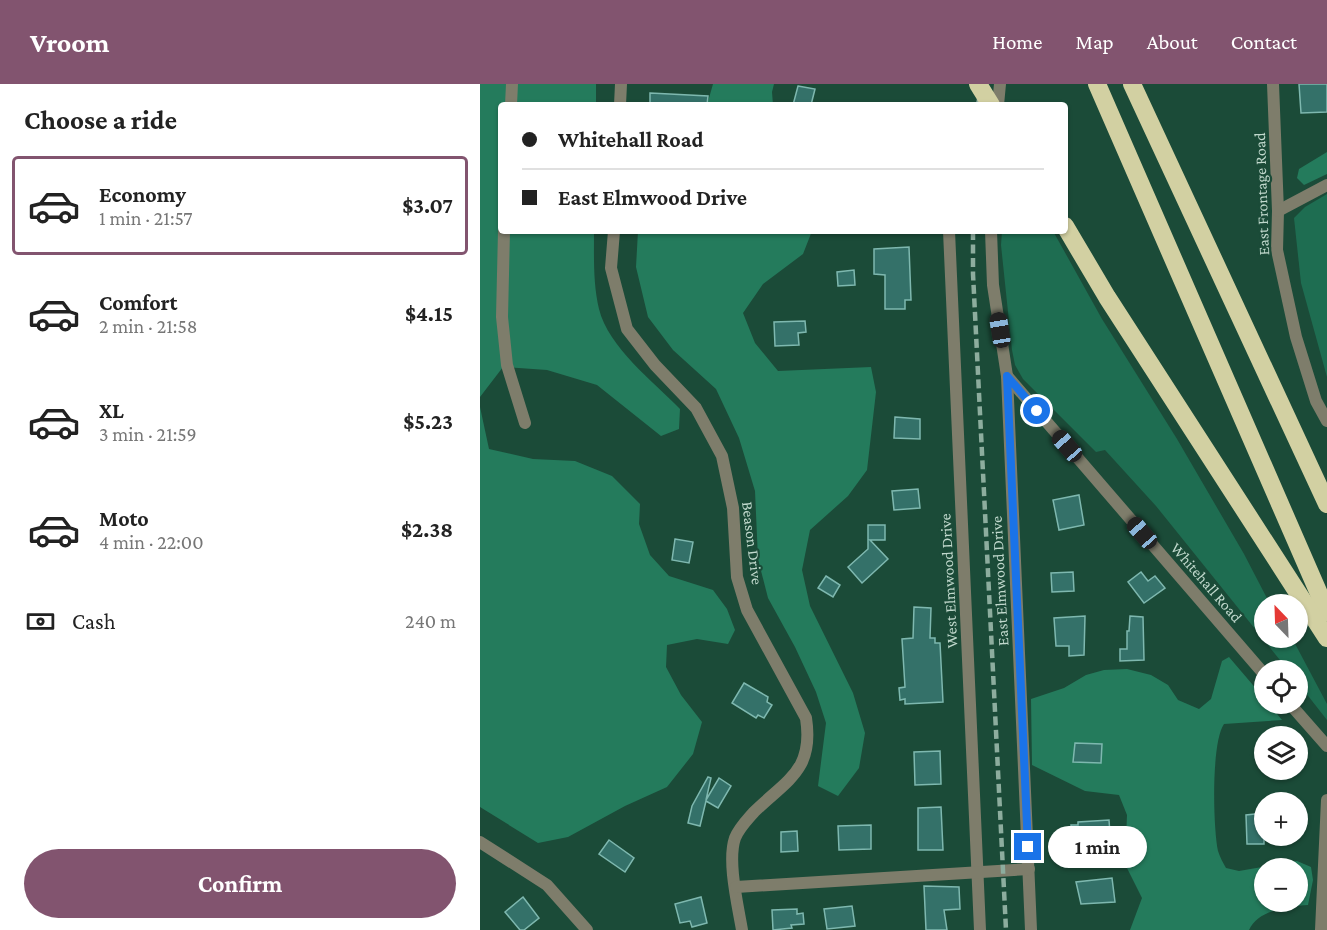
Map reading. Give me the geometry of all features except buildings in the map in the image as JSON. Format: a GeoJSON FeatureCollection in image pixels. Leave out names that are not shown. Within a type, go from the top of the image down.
{"type":"FeatureCollection","features":[{"type":"Feature","properties":{"kind":"highway"},"geometry":{"type":"LineString","coordinates":[[978,84],[989,102]]}},
{"type":"Feature","properties":{"kind":"highway"},"geometry":{"type":"LineString","coordinates":[[1097,84],[1327,612]]}},
{"type":"Feature","properties":{"kind":"highway"},"geometry":{"type":"LineString","coordinates":[[1132,84],[1327,504]]}},
{"type":"Feature","properties":{"kind":"highway"},"geometry":{"type":"LineString","coordinates":[[1068,231],[1113,307],[1327,638]]}},
{"type":"Feature","properties":{"kind":"street"},"geometry":{"type":"LineString","coordinates":[[511,102],[512,84]]}},
{"type":"Feature","properties":{"kind":"street"},"geometry":{"type":"LineString","coordinates":[[620,102],[621,84]]}},
{"type":"Feature","properties":{"kind":"street"},"geometry":{"type":"LineString","coordinates":[[998,102],[1000,84]]}},
{"type":"Feature","properties":{"kind":"street","name":"East Frontage Road"},"geometry":{"type":"LineString","coordinates":[[1273,84],[1278,211],[1277,250],[1296,337],[1316,401],[1327,421]]}},
{"type":"Feature","properties":{"kind":"street"},"geometry":{"type":"LineString","coordinates":[[1278,211],[1327,185]]}},
{"type":"Feature","properties":{"kind":"street"},"geometry":{"type":"LineString","coordinates":[[504,234],[502,317],[507,365],[525,423]]}},
{"type":"Feature","properties":{"kind":"street","name":"Beason Drive"},"geometry":{"type":"LineString","coordinates":[[614,234],[611,268],[627,329],[655,365],[696,408],[722,456],[733,508],[738,577],[747,610],[806,717],[807,754],[797,772],[742,825],[735,839],[732,857],[742,930]]}},
{"type":"Feature","properties":{"kind":"street","name":"West Elmwood Drive"},"geometry":{"type":"LineString","coordinates":[[949,234],[980,930]]}},
{"type":"Feature","properties":{"kind":"street","name":"East Elmwood Drive"},"geometry":{"type":"LineString","coordinates":[[991,234],[993,285],[1007,376],[1031,930]]}},
{"type":"Feature","properties":{"kind":"street","name":"Whitehall Road"},"geometry":{"type":"LineString","coordinates":[[1007,376],[1254,662]]}},
{"type":"Feature","properties":{"kind":"street"},"geometry":{"type":"LineString","coordinates":[[1299,714],[1327,746]]}},
{"type":"Feature","properties":{"kind":"street"},"geometry":{"type":"LineString","coordinates":[[1321,930],[1327,800]]}},
{"type":"Feature","properties":{"kind":"street"},"geometry":{"type":"LineString","coordinates":[[480,842],[547,885],[587,930]]}},
{"type":"Feature","properties":{"kind":"street"},"geometry":{"type":"LineString","coordinates":[[735,887],[1029,869]]}},
{"type":"Feature","properties":{"kind":"green space"},"geometry":{"type":"Polygon","coordinates":[[[480,84],[596,84],[596,102],[498,102],[498,234],[594,234],[596,290],[604,323],[633,363],[680,409],[679,429],[661,436],[597,385],[547,370],[503,367],[480,397],[480,84]]]}},
{"type":"Feature","properties":{"kind":"green space"},"geometry":{"type":"Polygon","coordinates":[[[713,84],[774,84],[773,102],[708,102],[713,84]]]}},
{"type":"Feature","properties":{"kind":"green space"},"geometry":{"type":"Polygon","coordinates":[[[1327,152],[1327,174],[1304,185],[1297,178],[1299,169],[1327,152]]]}},
{"type":"Feature","properties":{"kind":"green space"},"geometry":{"type":"Polygon","coordinates":[[[1327,194],[1327,377],[1301,283],[1294,218],[1305,207],[1327,194]]]}},
{"type":"Feature","properties":{"kind":"green space"},"geometry":{"type":"Polygon","coordinates":[[[638,234],[811,234],[803,254],[763,284],[743,313],[755,343],[778,371],[871,367],[876,392],[867,470],[848,496],[810,530],[802,570],[810,606],[853,693],[865,733],[859,768],[838,796],[818,786],[826,723],[816,692],[768,598],[758,559],[755,491],[739,438],[716,389],[673,350],[648,317],[636,267],[638,234]]]}},
{"type":"Feature","properties":{"kind":"green space"},"geometry":{"type":"Polygon","coordinates":[[[1002,234],[1055,234],[1102,319],[1177,439],[1265,594],[1254,594],[1254,628],[1156,506],[1105,450],[1096,452],[1023,379],[1015,365],[1002,234]]]}},
{"type":"Feature","properties":{"kind":"green space"},"geometry":{"type":"Polygon","coordinates":[[[480,407],[489,449],[533,459],[575,461],[612,476],[640,504],[639,524],[650,555],[669,576],[713,590],[727,609],[735,630],[728,644],[697,639],[667,645],[666,667],[681,695],[702,722],[693,754],[667,787],[625,806],[568,837],[538,843],[480,807],[480,407]]]}},
{"type":"Feature","properties":{"kind":"green space"},"geometry":{"type":"Polygon","coordinates":[[[1270,648],[1297,648],[1304,660],[1280,660],[1270,648]]]}},
{"type":"Feature","properties":{"kind":"green space"},"geometry":{"type":"Polygon","coordinates":[[[1229,657],[1254,686],[1254,714],[1277,714],[1282,720],[1224,724],[1217,748],[1215,766],[1214,805],[1218,851],[1226,868],[1239,871],[1254,868],[1254,912],[1271,912],[1259,918],[1249,930],[1130,930],[1142,898],[1125,864],[1127,815],[1119,795],[1085,791],[1032,765],[1031,699],[1064,688],[1086,675],[1104,670],[1127,669],[1151,675],[1168,685],[1178,700],[1199,709],[1211,699],[1222,661],[1229,657]],[[1075,743],[1074,762],[1100,763],[1101,745],[1075,743]]]}},
{"type":"Feature","properties":{"kind":"green space"},"geometry":{"type":"Polygon","coordinates":[[[1308,668],[1327,704],[1327,720],[1308,696],[1308,668]]]}},
{"type":"Feature","properties":{"kind":"green space"},"geometry":{"type":"Polygon","coordinates":[[[1308,866],[1311,867],[1313,880],[1308,905],[1308,866]]]}},
{"type":"Feature","properties":{"kind":"railway"},"geometry":{"type":"LineString","coordinates":[[979,102],[982,84]]}},
{"type":"Feature","properties":{"kind":"railway"},"geometry":{"type":"LineString","coordinates":[[973,234],[973,274],[1006,930]]}},
{"type":"Feature","properties":{"kind":"route"},"geometry":{"type":"LineString","coordinates":[[1028,847],[1007,376],[1037,411]]}}]}
